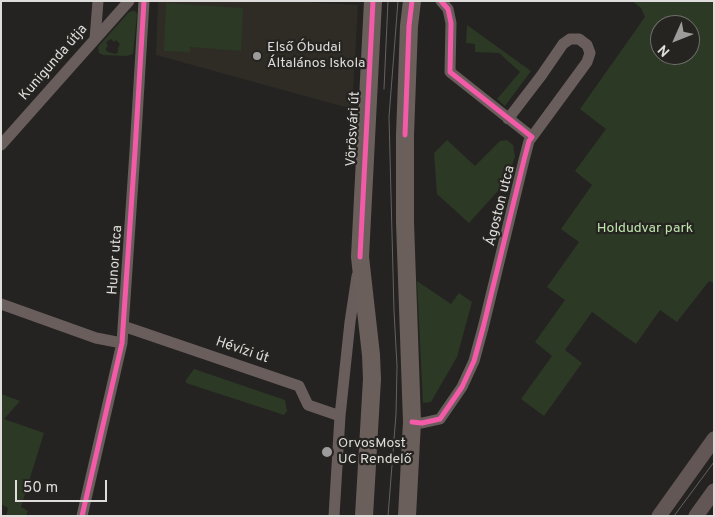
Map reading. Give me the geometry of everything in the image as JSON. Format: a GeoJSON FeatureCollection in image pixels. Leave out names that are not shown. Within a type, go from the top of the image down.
{"type":"FeatureCollection","features":[{"type":"Feature","properties":{"kind":"main road","name":"Vörösvári út"},"geometry":{"type":"LineString","coordinates":[[364,516],[372,379],[360,257],[373,1]]}},
{"type":"Feature","properties":{"kind":"main road"},"geometry":{"type":"LineString","coordinates":[[407,516],[412,422],[405,222],[405,134],[409,26],[412,1]]}},
{"type":"Feature","properties":{"kind":"main road"},"geometry":{"type":"LineString","coordinates":[[658,516],[714,439]]}},
{"type":"Feature","properties":{"kind":"main road"},"geometry":{"type":"LineString","coordinates":[[696,516],[714,491]]}},
{"type":"Feature","properties":{"kind":"street"},"geometry":{"type":"LineString","coordinates":[[95,39],[98,1]]}},
{"type":"Feature","properties":{"kind":"street","name":"Kunigunda útja"},"geometry":{"type":"LineString","coordinates":[[1,146],[128,1]]}},
{"type":"Feature","properties":{"kind":"street","name":"Hunor utca"},"geometry":{"type":"LineString","coordinates":[[82,516],[122,344],[144,1]]}},
{"type":"Feature","properties":{"kind":"street"},"geometry":{"type":"LineString","coordinates":[[441,1],[448,9],[451,23],[450,72],[532,137]]}},
{"type":"Feature","properties":{"kind":"street","name":"Ágoston utca"},"geometry":{"type":"LineString","coordinates":[[412,422],[422,423],[440,419],[462,387],[474,361],[483,328],[529,141],[587,62],[590,53],[587,45],[579,40],[570,39],[563,44],[508,119]]}},
{"type":"Feature","properties":{"kind":"street","name":"Vörösvári út"},"geometry":{"type":"LineString","coordinates":[[334,516],[340,416],[350,322],[360,257]]}},
{"type":"Feature","properties":{"kind":"street"},"geometry":{"type":"LineString","coordinates":[[1,304],[96,338],[122,344]]}},
{"type":"Feature","properties":{"kind":"street","name":"Hévízi út"},"geometry":{"type":"LineString","coordinates":[[123,326],[299,386],[308,405],[340,416]]}},
{"type":"Feature","properties":{"kind":"shaded area","name":"Első Óbudai Általános Iskola"},"geometry":{"type":"Polygon","coordinates":[[[158,1],[281,1],[358,5],[352,109],[156,55],[158,1]]]}},
{"type":"Feature","properties":{"kind":"green space","name":"Holdudvar park"},"geometry":{"type":"Polygon","coordinates":[[[632,1],[714,1],[714,283],[709,281],[677,322],[660,310],[636,344],[592,312],[565,350],[582,363],[544,416],[521,399],[552,356],[535,342],[565,300],[547,287],[579,242],[561,229],[592,185],[575,171],[606,129],[580,109],[645,17],[641,8],[632,1]]]}},
{"type":"Feature","properties":{"kind":"green space"},"geometry":{"type":"Polygon","coordinates":[[[166,3],[243,8],[241,51],[190,47],[190,52],[164,51],[166,3]]]}},
{"type":"Feature","properties":{"kind":"green space"},"geometry":{"type":"Polygon","coordinates":[[[135,11],[137,14],[133,54],[127,56],[103,55],[99,53],[98,47],[128,13],[135,11]],[[111,39],[106,42],[108,46],[106,50],[116,54],[120,44],[116,40],[114,42],[111,39]]]}},
{"type":"Feature","properties":{"kind":"green space"},"geometry":{"type":"Polygon","coordinates":[[[467,25],[531,71],[505,106],[497,99],[520,72],[499,53],[475,52],[475,44],[466,43],[467,25]]]}},
{"type":"Feature","properties":{"kind":"green space"},"geometry":{"type":"Polygon","coordinates":[[[447,140],[475,166],[500,141],[507,140],[513,145],[515,157],[505,183],[469,223],[437,194],[434,153],[447,140]]]}},
{"type":"Feature","properties":{"kind":"green space"},"geometry":{"type":"Polygon","coordinates":[[[417,281],[451,304],[459,293],[472,302],[457,357],[431,402],[423,403],[417,281]]]}},
{"type":"Feature","properties":{"kind":"green space"},"geometry":{"type":"Polygon","coordinates":[[[194,369],[285,400],[287,411],[284,415],[186,383],[194,369]]]}},
{"type":"Feature","properties":{"kind":"green space"},"geometry":{"type":"Polygon","coordinates":[[[1,394],[20,401],[4,419],[44,433],[21,507],[28,511],[26,516],[6,516],[8,508],[1,504],[1,394]]]}},
{"type":"Feature","properties":{"kind":"tram line"},"geometry":{"type":"LineString","coordinates":[[384,89],[388,1]]}},
{"type":"Feature","properties":{"kind":"tram line"},"geometry":{"type":"LineString","coordinates":[[388,516],[396,414],[397,366],[389,117],[398,1]]}},
{"type":"Feature","properties":{"kind":"tram line"},"geometry":{"type":"LineString","coordinates":[[674,516],[714,462]]}},
{"type":"Feature","properties":{"kind":"cycle path"},"geometry":{"type":"LineString","coordinates":[[82,516],[122,343],[144,1]]}},
{"type":"Feature","properties":{"kind":"cycle path"},"geometry":{"type":"LineString","coordinates":[[360,257],[373,1]]}},
{"type":"Feature","properties":{"kind":"cycle path"},"geometry":{"type":"LineString","coordinates":[[405,135],[409,26],[412,1]]}},
{"type":"Feature","properties":{"kind":"cycle path"},"geometry":{"type":"LineString","coordinates":[[412,422],[422,423],[440,419],[462,387],[474,361],[524,160],[529,141],[532,137],[450,72],[451,23],[448,9],[441,1]]}},
{"type":"Feature","properties":{"kind":"place","name":"Első Óbudai Általános Iskola"},"geometry":{"type":"Point","coordinates":[257,56]}},
{"type":"Feature","properties":{"kind":"place","name":"OrvosMost UC Rendelő"},"geometry":{"type":"Point","coordinates":[327,452]}}]}
